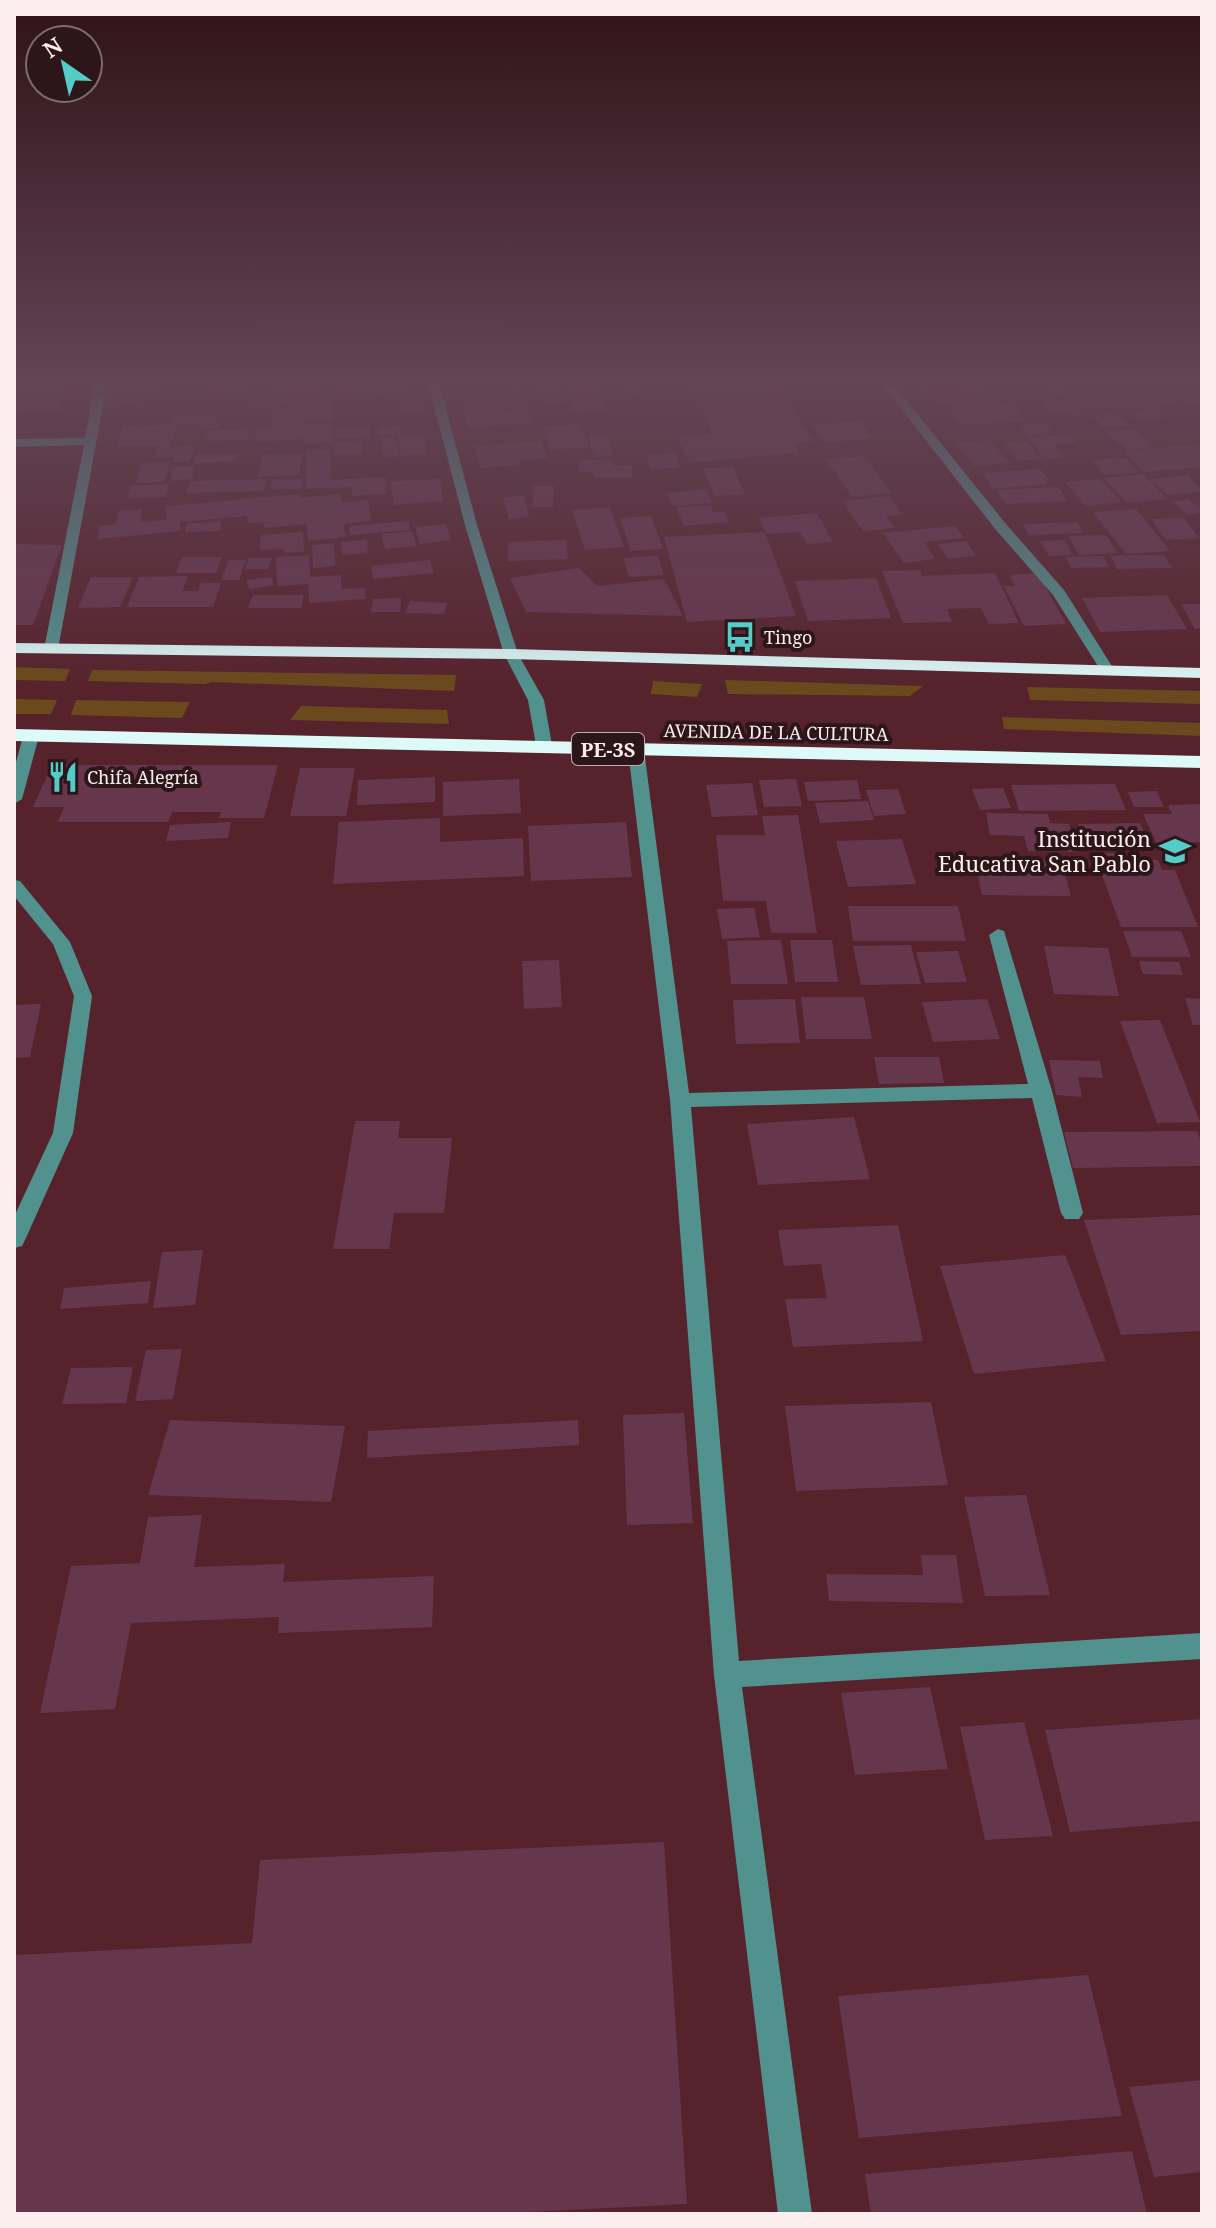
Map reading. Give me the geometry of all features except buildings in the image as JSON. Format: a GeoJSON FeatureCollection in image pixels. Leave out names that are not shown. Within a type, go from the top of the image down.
{"type":"FeatureCollection","features":[{"type":"Feature","properties":{"kind":"highway"},"geometry":{"type":"LineString","coordinates":[[14,648],[511,654],[1202,673]]}},
{"type":"Feature","properties":{"kind":"highway","name":"AVENIDA DE LA CULTURA"},"geometry":{"type":"LineString","coordinates":[[23,736],[544,745],[636,750],[1202,762]]}},
{"type":"Feature","properties":{"kind":"street"},"geometry":{"type":"LineString","coordinates":[[51,649],[81,483]]}},
{"type":"Feature","properties":{"kind":"street"},"geometry":{"type":"LineString","coordinates":[[460,483],[511,654],[536,700],[544,745]]}},
{"type":"Feature","properties":{"kind":"street"},"geometry":{"type":"LineString","coordinates":[[966,483],[1059,593],[1108,671]]}},
{"type":"Feature","properties":{"kind":"street"},"geometry":{"type":"LineString","coordinates":[[14,799],[23,736]]}},
{"type":"Feature","properties":{"kind":"street"},"geometry":{"type":"LineString","coordinates":[[636,750],[680,1100],[727,1675],[795,2214]]}},
{"type":"Feature","properties":{"kind":"street"},"geometry":{"type":"LineString","coordinates":[[14,885],[61,942],[83,996],[63,1133],[14,1240]]}},
{"type":"Feature","properties":{"kind":"street"},"geometry":{"type":"LineString","coordinates":[[998,935],[1072,1213]]}},
{"type":"Feature","properties":{"kind":"street"},"geometry":{"type":"LineString","coordinates":[[680,1100],[1042,1091]]}},
{"type":"Feature","properties":{"kind":"street"},"geometry":{"type":"LineString","coordinates":[[727,1675],[1202,1646]]}},
{"type":"Feature","properties":{"kind":"shaded area"},"geometry":{"type":"Polygon","coordinates":[[[14,667],[70,669],[65,681],[14,680],[14,667]]]}},
{"type":"Feature","properties":{"kind":"shaded area"},"geometry":{"type":"Polygon","coordinates":[[[92,670],[456,675],[454,691],[88,681],[92,670]]]}},
{"type":"Feature","properties":{"kind":"shaded area"},"geometry":{"type":"Polygon","coordinates":[[[725,680],[923,686],[910,696],[728,694],[725,680]]]}},
{"type":"Feature","properties":{"kind":"shaded area"},"geometry":{"type":"Polygon","coordinates":[[[653,681],[702,684],[697,697],[651,694],[653,681]]]}},
{"type":"Feature","properties":{"kind":"shaded area"},"geometry":{"type":"Polygon","coordinates":[[[1027,687],[1202,691],[1202,704],[1030,700],[1027,687]]]}},
{"type":"Feature","properties":{"kind":"shaded area"},"geometry":{"type":"Polygon","coordinates":[[[14,699],[57,700],[51,714],[14,714],[14,699]]]}},
{"type":"Feature","properties":{"kind":"shaded area"},"geometry":{"type":"Polygon","coordinates":[[[76,700],[190,702],[182,718],[71,715],[76,700]]]}},
{"type":"Feature","properties":{"kind":"shaded area"},"geometry":{"type":"Polygon","coordinates":[[[301,706],[447,710],[449,724],[290,720],[301,706]]]}},
{"type":"Feature","properties":{"kind":"shaded area"},"geometry":{"type":"Polygon","coordinates":[[[1002,717],[1202,723],[1202,736],[1004,729],[1002,717]]]}},
{"type":"Feature","properties":{"kind":"place","name":"Tingo"},"geometry":{"type":"Point","coordinates":[740,637]}},
{"type":"Feature","properties":{"kind":"place","name":"Chifa Alegría"},"geometry":{"type":"Point","coordinates":[63,777]}},
{"type":"Feature","properties":{"kind":"place","name":"Institución Educativa San Pablo"},"geometry":{"type":"Point","coordinates":[1175,851]}}]}
